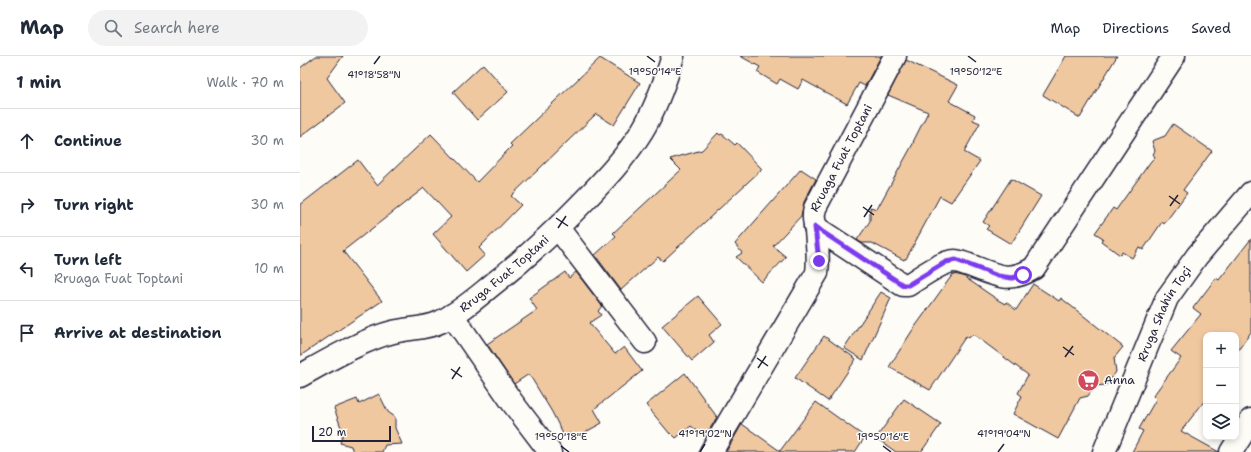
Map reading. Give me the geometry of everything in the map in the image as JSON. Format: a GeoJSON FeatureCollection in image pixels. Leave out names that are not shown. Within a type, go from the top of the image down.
{"type":"FeatureCollection","features":[{"type":"Feature","properties":{"kind":"street","name":"Rruga Fuat Toptani"},"geometry":{"type":"LineString","coordinates":[[300,376],[380,336],[433,325],[452,315],[473,301],[518,265],[558,228],[608,176],[634,144],[648,122],[662,90],[674,56]]}},
{"type":"Feature","properties":{"kind":"street","name":"Rruaga Fuat Toptani"},"geometry":{"type":"LineString","coordinates":[[712,452],[818,273],[819,261],[813,218],[815,208],[895,56]]}},
{"type":"Feature","properties":{"kind":"street"},"geometry":{"type":"LineString","coordinates":[[815,227],[903,285],[908,285],[946,262],[956,260],[998,276],[1012,278],[1023,275],[1034,268],[1174,56]]}},
{"type":"Feature","properties":{"kind":"street","name":"Rruga Shahin Toçi"},"geometry":{"type":"LineString","coordinates":[[1104,452],[1167,298],[1197,256],[1251,193]]}},
{"type":"Feature","properties":{"kind":"street"},"geometry":{"type":"LineString","coordinates":[[558,228],[645,342]]}},
{"type":"Feature","properties":{"kind":"street"},"geometry":{"type":"LineString","coordinates":[[452,315],[512,402],[550,452]]}},
{"type":"Feature","properties":{"kind":"street"},"geometry":{"type":"LineString","coordinates":[[1231,452],[1251,420]]}},
{"type":"Feature","properties":{"kind":"building"},"geometry":{"type":"Polygon","coordinates":[[[316,56],[343,56],[327,78],[345,103],[300,137],[300,68],[316,56]]]}},
{"type":"Feature","properties":{"kind":"building"},"geometry":{"type":"Polygon","coordinates":[[[740,56],[881,56],[865,86],[859,83],[847,104],[803,80],[798,89],[780,79],[777,84],[757,72],[760,67],[740,56]]]}},
{"type":"Feature","properties":{"kind":"building"},"geometry":{"type":"Polygon","coordinates":[[[1066,56],[1117,56],[1080,118],[1043,95],[1066,56]]]}},
{"type":"Feature","properties":{"kind":"building"},"geometry":{"type":"Polygon","coordinates":[[[600,58],[640,83],[614,125],[596,114],[511,196],[521,205],[479,248],[485,255],[466,272],[433,234],[451,217],[424,188],[343,251],[382,301],[300,356],[300,205],[358,160],[377,185],[431,134],[477,182],[512,146],[510,144],[600,58]]]}},
{"type":"Feature","properties":{"kind":"building"},"geometry":{"type":"Polygon","coordinates":[[[906,60],[958,85],[949,101],[975,115],[973,120],[980,123],[964,152],[980,161],[951,202],[940,196],[906,259],[904,260],[872,243],[862,243],[857,240],[870,221],[870,207],[877,209],[914,142],[928,112],[888,95],[906,60]]]}},
{"type":"Feature","properties":{"kind":"building"},"geometry":{"type":"Polygon","coordinates":[[[483,64],[508,92],[477,120],[453,92],[483,64]]]}},
{"type":"Feature","properties":{"kind":"building"},"geometry":{"type":"Polygon","coordinates":[[[1173,124],[1212,151],[1183,190],[1187,193],[1164,224],[1162,222],[1143,250],[1139,247],[1132,258],[1122,252],[1120,255],[1101,241],[1103,238],[1095,233],[1113,208],[1116,210],[1155,157],[1153,154],[1155,151],[1152,141],[1165,136],[1173,124]]]}},
{"type":"Feature","properties":{"kind":"building"},"geometry":{"type":"Polygon","coordinates":[[[718,133],[720,135],[722,134],[735,145],[737,143],[762,169],[663,261],[658,257],[621,290],[595,255],[616,236],[613,233],[681,170],[670,159],[702,150],[718,133]]]}},
{"type":"Feature","properties":{"kind":"building"},"geometry":{"type":"Polygon","coordinates":[[[801,169],[816,179],[804,202],[801,216],[773,246],[786,257],[762,282],[736,257],[742,253],[735,244],[801,169]]]}},
{"type":"Feature","properties":{"kind":"building"},"geometry":{"type":"Polygon","coordinates":[[[1011,179],[1041,196],[1011,244],[986,229],[989,226],[983,222],[1011,179]]]}},
{"type":"Feature","properties":{"kind":"building"},"geometry":{"type":"Polygon","coordinates":[[[1251,239],[1251,332],[1239,349],[1239,332],[1203,332],[1203,403],[1181,431],[1219,452],[1132,452],[1143,431],[1139,429],[1156,399],[1153,396],[1181,358],[1171,351],[1201,314],[1193,308],[1216,278],[1219,280],[1251,239]]]}},
{"type":"Feature","properties":{"kind":"building"},"geometry":{"type":"Polygon","coordinates":[[[565,272],[569,278],[576,272],[602,306],[598,311],[601,315],[589,323],[615,354],[624,347],[642,371],[594,409],[602,423],[573,439],[569,433],[564,436],[552,412],[529,374],[514,384],[487,344],[537,310],[529,298],[565,272]]]}},
{"type":"Feature","properties":{"kind":"building"},"geometry":{"type":"Polygon","coordinates":[[[953,274],[963,276],[998,300],[1005,304],[1006,302],[1016,310],[1033,284],[1059,301],[1061,298],[1123,347],[1114,358],[1116,372],[1106,385],[1095,386],[1088,396],[1080,398],[1058,439],[1013,414],[1022,396],[1018,393],[1028,375],[973,334],[969,338],[966,336],[930,390],[889,367],[912,331],[953,274]]]}},
{"type":"Feature","properties":{"kind":"building"},"geometry":{"type":"Polygon","coordinates":[[[881,292],[891,298],[863,360],[844,348],[881,292]]]}},
{"type":"Feature","properties":{"kind":"building"},"geometry":{"type":"Polygon","coordinates":[[[698,296],[722,324],[709,335],[714,342],[692,361],[662,326],[698,296]]]}},
{"type":"Feature","properties":{"kind":"building"},"geometry":{"type":"Polygon","coordinates":[[[824,336],[856,359],[828,401],[795,378],[824,336]]]}},
{"type":"Feature","properties":{"kind":"building"},"geometry":{"type":"Polygon","coordinates":[[[685,373],[717,417],[705,437],[691,426],[676,438],[671,433],[670,434],[646,405],[685,373]]]}},
{"type":"Feature","properties":{"kind":"building"},"geometry":{"type":"Polygon","coordinates":[[[379,394],[388,412],[395,417],[395,428],[402,444],[385,445],[382,452],[353,452],[351,446],[340,443],[343,433],[334,408],[357,399],[359,404],[379,394]]]}},
{"type":"Feature","properties":{"kind":"building"},"geometry":{"type":"Polygon","coordinates":[[[904,399],[941,424],[921,452],[896,452],[876,438],[904,399]]]}},
{"type":"Feature","properties":{"kind":"building"},"geometry":{"type":"Polygon","coordinates":[[[816,402],[865,437],[855,452],[726,452],[742,424],[780,451],[816,402]]]}},
{"type":"Feature","properties":{"kind":"place","name":"Anna"},"geometry":{"type":"Point","coordinates":[1088,380]}},
{"type":"Feature","properties":{"kind":"route"},"geometry":{"type":"LineString","coordinates":[[819,261],[815,227],[903,285],[908,285],[946,262],[956,260],[998,276],[1012,278],[1023,275]]}}]}
